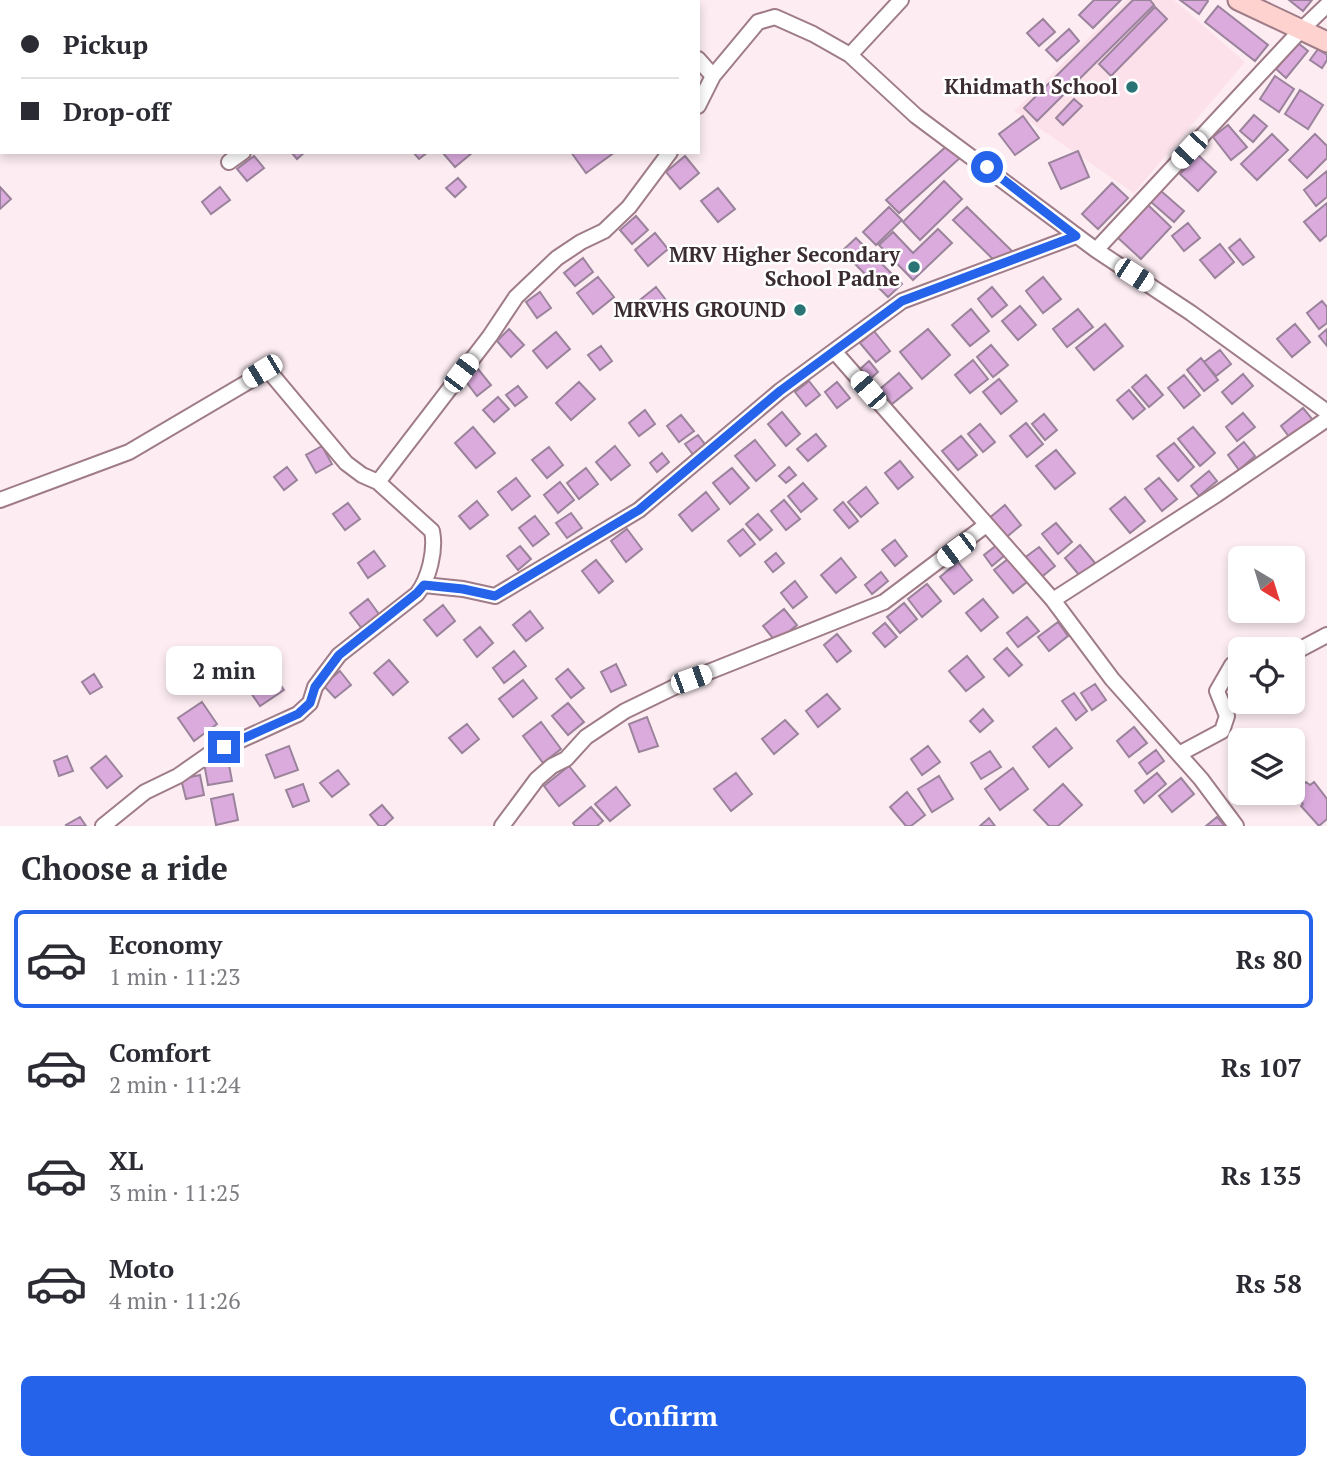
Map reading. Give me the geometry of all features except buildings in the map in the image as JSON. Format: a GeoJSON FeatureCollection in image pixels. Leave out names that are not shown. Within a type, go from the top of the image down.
{"type":"FeatureCollection","features":[{"type":"Feature","properties":{"kind":"main road"},"geometry":{"type":"LineString","coordinates":[[1238,0],[1300,31],[1327,41]]}},
{"type":"Feature","properties":{"kind":"street"},"geometry":{"type":"LineString","coordinates":[[850,55],[901,0]]}},
{"type":"Feature","properties":{"kind":"street"},"geometry":{"type":"LineString","coordinates":[[1096,250],[1327,5]]}},
{"type":"Feature","properties":{"kind":"street"},"geometry":{"type":"LineString","coordinates":[[700,102],[713,76],[758,22],[775,17],[813,34],[850,55],[916,116],[1076,236],[1191,313],[1327,412]]}},
{"type":"Feature","properties":{"kind":"street"},"geometry":{"type":"LineString","coordinates":[[700,61],[713,76]]}},
{"type":"Feature","properties":{"kind":"street"},"geometry":{"type":"LineString","coordinates":[[229,162],[240,154]]}},
{"type":"Feature","properties":{"kind":"street"},"geometry":{"type":"LineString","coordinates":[[378,482],[516,297],[557,258],[604,231],[629,207],[669,154]]}},
{"type":"Feature","properties":{"kind":"street"},"geometry":{"type":"LineString","coordinates":[[424,585],[495,596],[639,510],[780,391],[902,301],[1076,236]]}},
{"type":"Feature","properties":{"kind":"street"},"geometry":{"type":"LineString","coordinates":[[834,351],[1053,600],[1112,679],[1201,779],[1236,826]]}},
{"type":"Feature","properties":{"kind":"street"},"geometry":{"type":"LineString","coordinates":[[0,500],[129,452],[268,370],[346,463],[362,475],[378,482],[432,531],[434,542],[424,585],[339,655],[315,687],[310,703],[298,714],[208,755],[178,776],[145,792],[103,826]]}},
{"type":"Feature","properties":{"kind":"street"},"geometry":{"type":"LineString","coordinates":[[1053,600],[1227,488],[1327,419]]}},
{"type":"Feature","properties":{"kind":"street"},"geometry":{"type":"LineString","coordinates":[[502,826],[537,779],[552,766],[566,759],[586,737],[625,712],[691,679],[884,603],[986,525]]}},
{"type":"Feature","properties":{"kind":"street"},"geometry":{"type":"LineString","coordinates":[[1305,647],[1327,635]]}},
{"type":"Feature","properties":{"kind":"street"},"geometry":{"type":"LineString","coordinates":[[1179,754],[1222,731],[1227,716],[1217,691],[1228,672]]}},
{"type":"Feature","properties":{"kind":"shaded area","name":"Khidmath School"},"geometry":{"type":"Polygon","coordinates":[[[1127,0],[1174,0],[1245,62],[1134,193],[1014,111],[1127,0]]]}},
{"type":"Feature","properties":{"kind":"place","name":"Khidmath School"},"geometry":{"type":"Point","coordinates":[1132,87]}},
{"type":"Feature","properties":{"kind":"place","name":"MRV Higher Secondary School Padne"},"geometry":{"type":"Point","coordinates":[914,267]}},
{"type":"Feature","properties":{"kind":"place","name":"MRVHS GROUND"},"geometry":{"type":"Point","coordinates":[800,310]}},
{"type":"Feature","properties":{"kind":"route"},"geometry":{"type":"LineString","coordinates":[[224,747],[298,714],[310,703],[315,687],[339,655],[424,585],[495,596],[639,510],[780,391],[902,301],[1076,236],[987,167]]}}]}
